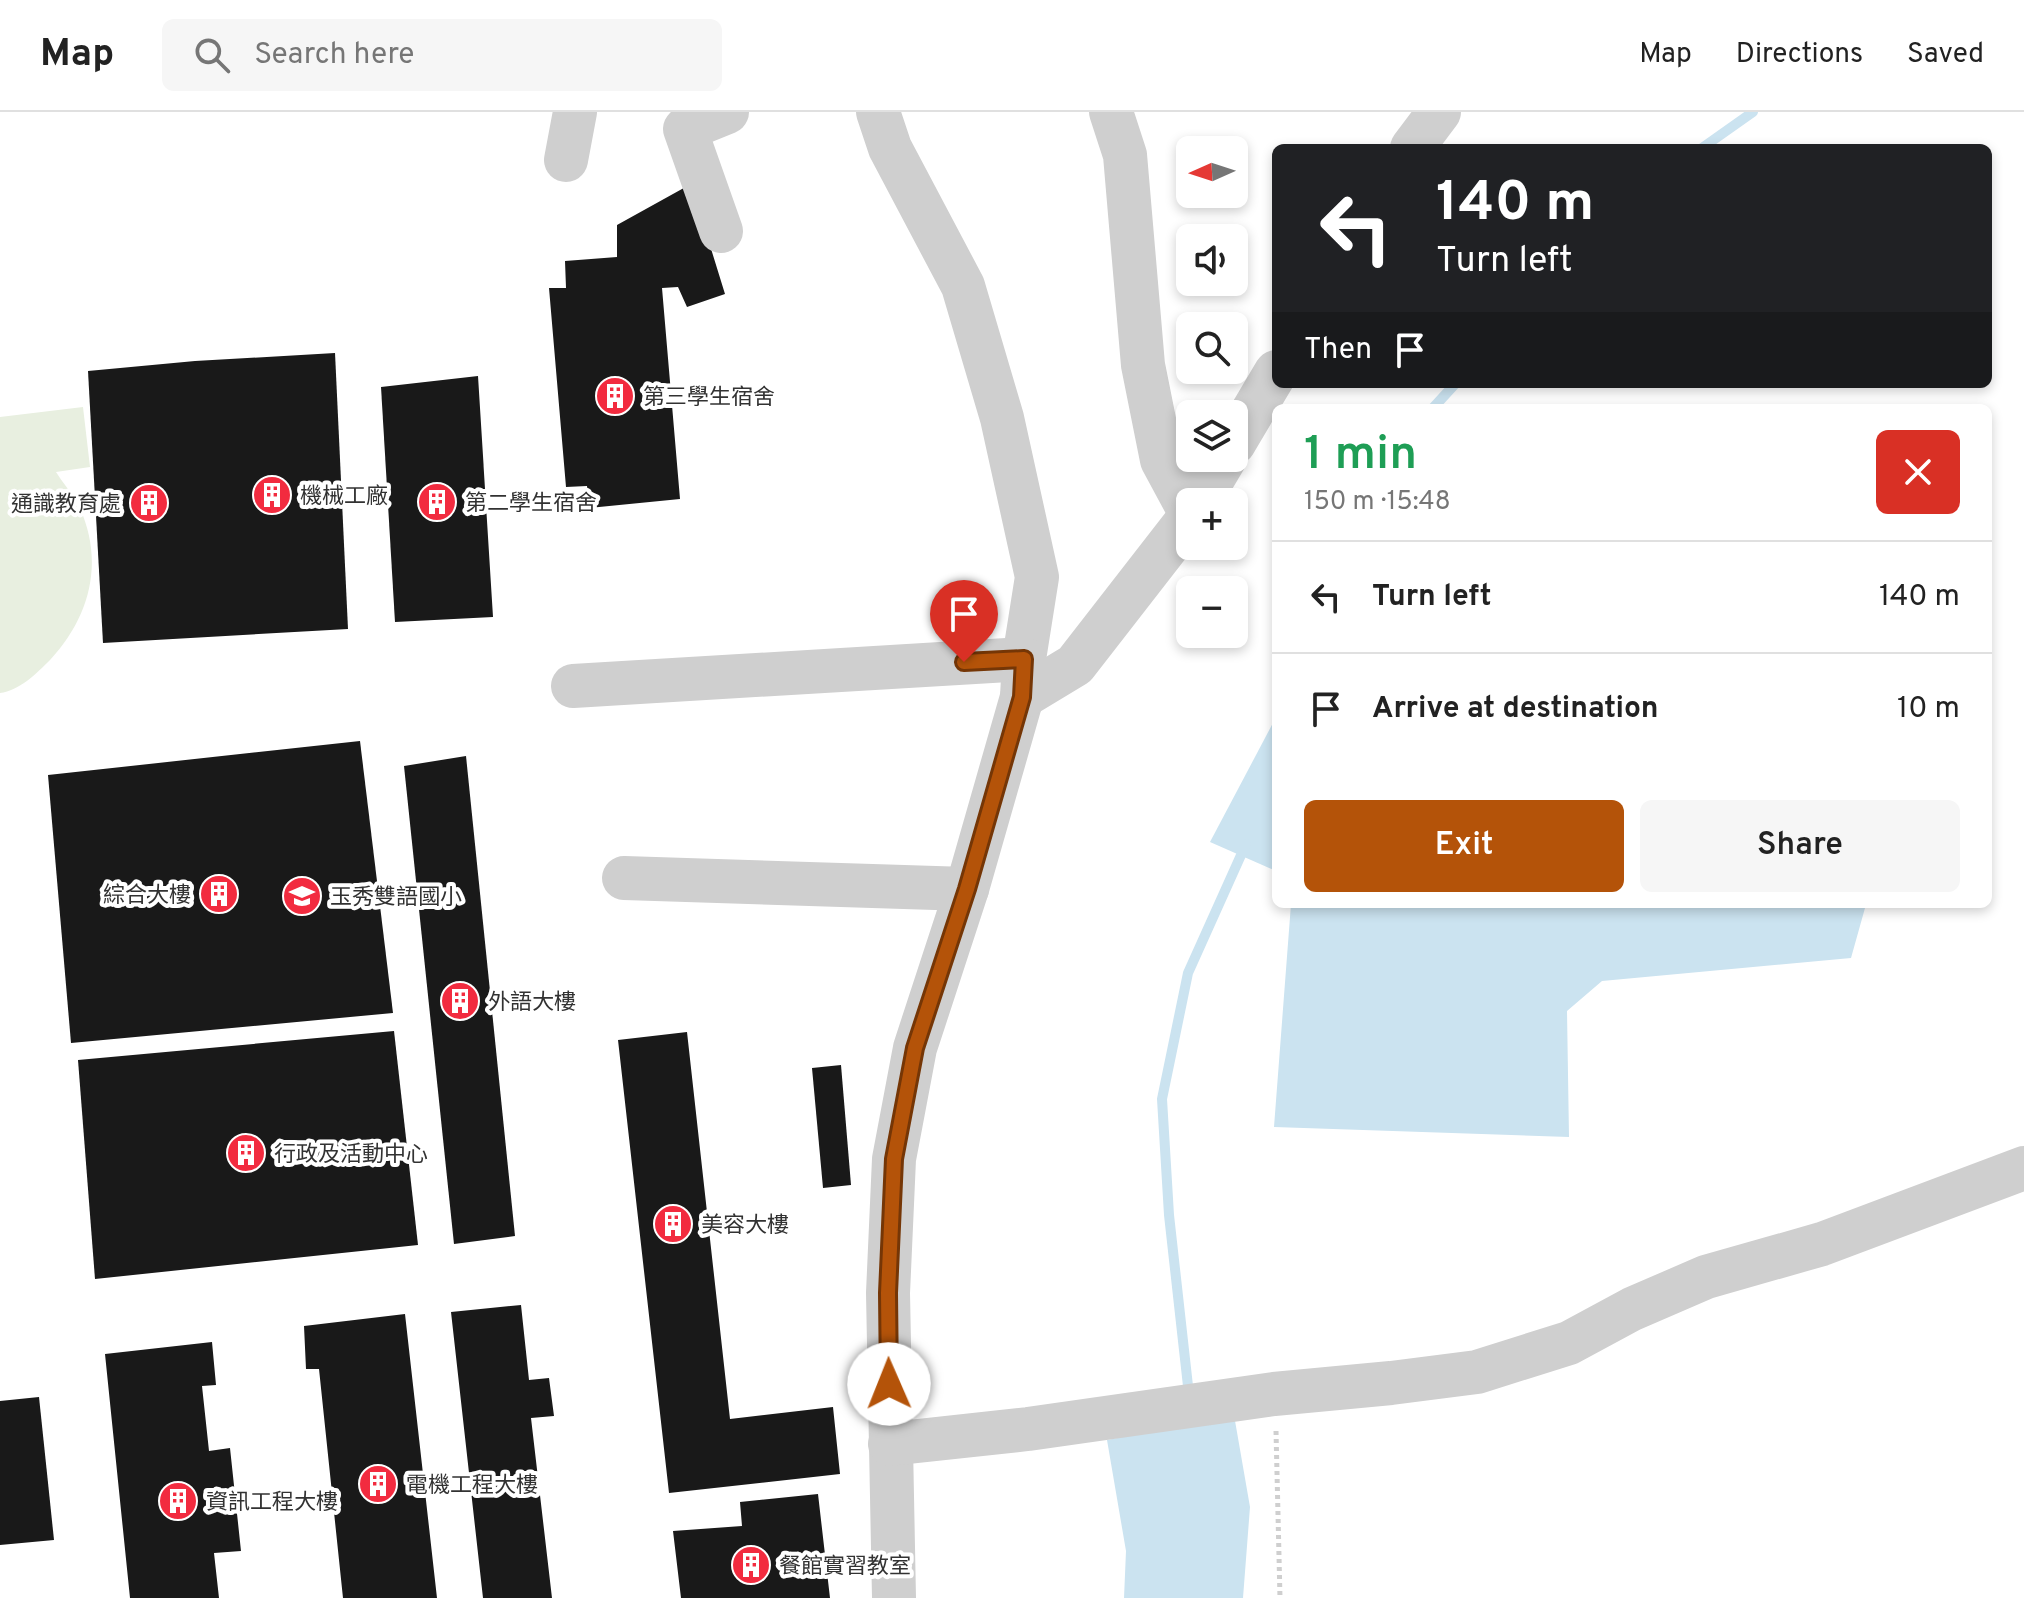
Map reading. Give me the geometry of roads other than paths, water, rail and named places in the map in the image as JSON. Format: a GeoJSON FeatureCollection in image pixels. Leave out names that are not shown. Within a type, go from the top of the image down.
{"type":"FeatureCollection","features":[{"type":"Feature","properties":{"kind":"street"},"geometry":{"type":"LineString","coordinates":[[566,160],[575,112]]}},
{"type":"Feature","properties":{"kind":"street"},"geometry":{"type":"LineString","coordinates":[[721,231],[685,129],[727,112]]}},
{"type":"Feature","properties":{"kind":"street"},"geometry":{"type":"LineString","coordinates":[[878,112],[890,148],[963,286],[1002,418],[1037,577],[1023,678],[967,889],[915,1048],[894,1159],[888,1293],[894,1598]]}},
{"type":"Feature","properties":{"kind":"street"},"geometry":{"type":"LineString","coordinates":[[1111,112],[1125,155],[1145,379],[1162,460],[1176,488]]}},
{"type":"Feature","properties":{"kind":"street"},"geometry":{"type":"LineString","coordinates":[[1248,419],[1272,379]]}},
{"type":"Feature","properties":{"kind":"street"},"geometry":{"type":"LineString","coordinates":[[573,686],[1023,678],[1075,665],[1176,533]]}},
{"type":"Feature","properties":{"kind":"street"},"geometry":{"type":"LineString","coordinates":[[624,878],[967,889]]}},
{"type":"Feature","properties":{"kind":"street"},"geometry":{"type":"LineString","coordinates":[[890,1444],[1477,1372],[1569,1343],[1632,1309],[1706,1277],[1822,1244],[2024,1168]]}},
{"type":"Feature","properties":{"kind":"water"},"geometry":{"type":"Polygon","coordinates":[[[1272,725],[1272,869],[1210,842],[1272,725]]]}},
{"type":"Feature","properties":{"kind":"water"},"geometry":{"type":"Polygon","coordinates":[[[1291,908],[1865,908],[1851,958],[1602,981],[1567,1011],[1569,1137],[1274,1127],[1291,908]]]}},
{"type":"Feature","properties":{"kind":"water"},"geometry":{"type":"Polygon","coordinates":[[[1234,1415],[1250,1507],[1243,1598],[1124,1598],[1126,1551],[1107,1440],[1234,1415]]]}},
{"type":"Feature","properties":{"kind":"waterway"},"geometry":{"type":"LineString","coordinates":[[1708,144],[1753,112]]}},
{"type":"Feature","properties":{"kind":"waterway"},"geometry":{"type":"LineString","coordinates":[[1437,404],[1451,388]]}},
{"type":"Feature","properties":{"kind":"waterway"},"geometry":{"type":"LineString","coordinates":[[1189,1395],[1169,1215],[1162,1099],[1188,973],[1246,844]]}},
{"type":"Feature","properties":{"kind":"place","name":"第三學生宿舍"},"geometry":{"type":"Point","coordinates":[615,396]}},
{"type":"Feature","properties":{"kind":"place","name":"機械工廠"},"geometry":{"type":"Point","coordinates":[272,495]}},
{"type":"Feature","properties":{"kind":"place","name":"第二學生宿舍"},"geometry":{"type":"Point","coordinates":[437,502]}},
{"type":"Feature","properties":{"kind":"place","name":"通識教育處"},"geometry":{"type":"Point","coordinates":[149,503]}},
{"type":"Feature","properties":{"kind":"place","name":"綜合大樓"},"geometry":{"type":"Point","coordinates":[219,894]}},
{"type":"Feature","properties":{"kind":"place","name":"玉秀雙語國小"},"geometry":{"type":"Point","coordinates":[302,896]}},
{"type":"Feature","properties":{"kind":"place","name":"外語大樓"},"geometry":{"type":"Point","coordinates":[460,1001]}},
{"type":"Feature","properties":{"kind":"place","name":"行政及活動中心"},"geometry":{"type":"Point","coordinates":[246,1153]}},
{"type":"Feature","properties":{"kind":"place","name":"美容大樓"},"geometry":{"type":"Point","coordinates":[673,1224]}},
{"type":"Feature","properties":{"kind":"place","name":"電機工程大樓"},"geometry":{"type":"Point","coordinates":[378,1484]}},
{"type":"Feature","properties":{"kind":"place","name":"資訊工程大樓"},"geometry":{"type":"Point","coordinates":[178,1501]}},
{"type":"Feature","properties":{"kind":"place","name":"餐館實習教室"},"geometry":{"type":"Point","coordinates":[751,1565]}}]}
